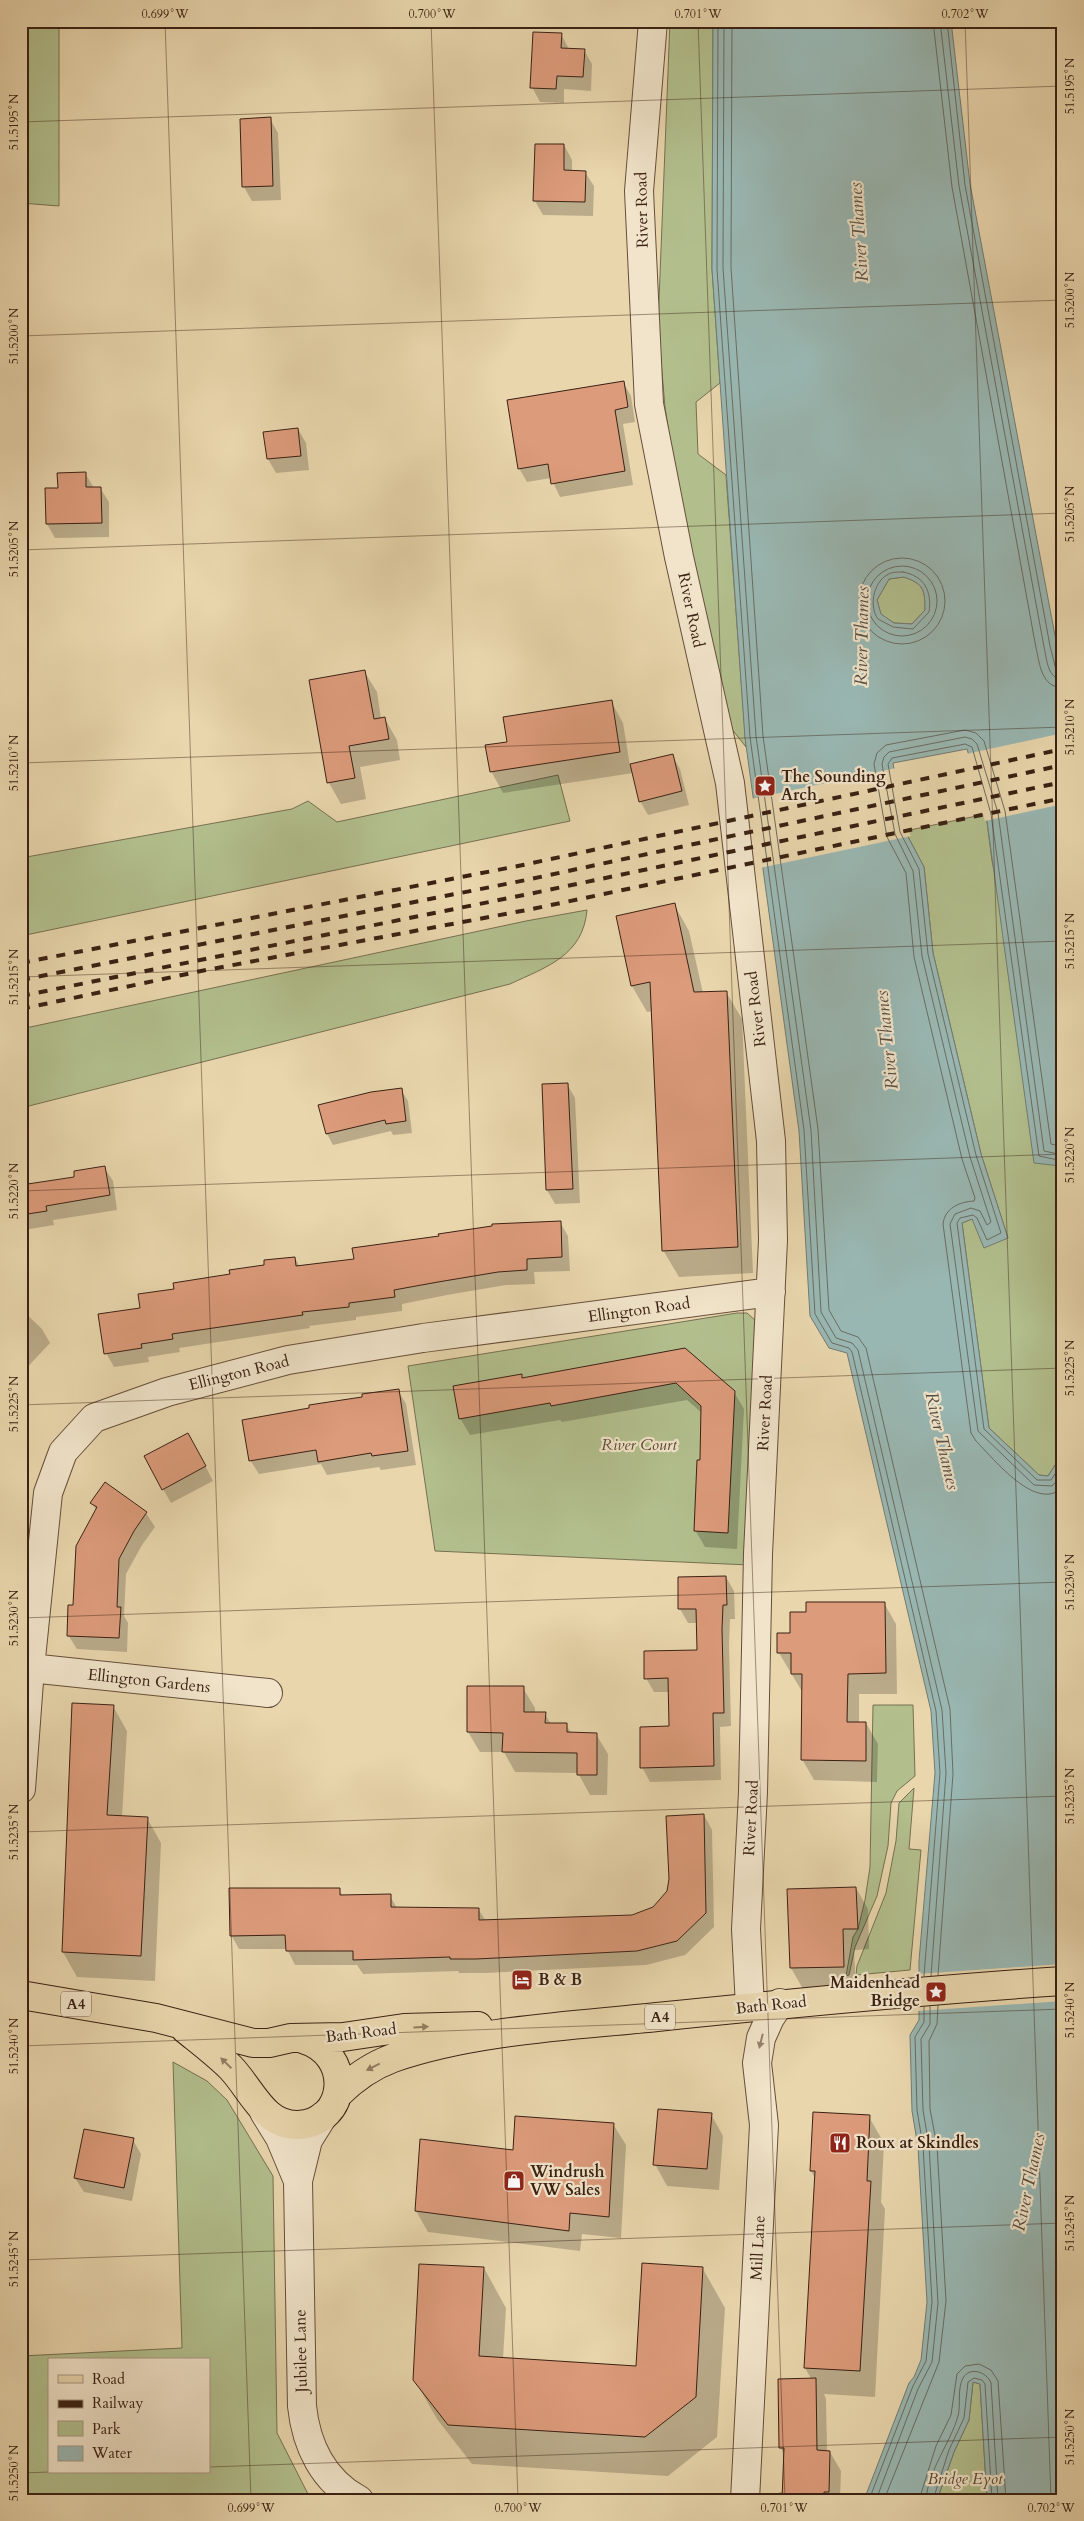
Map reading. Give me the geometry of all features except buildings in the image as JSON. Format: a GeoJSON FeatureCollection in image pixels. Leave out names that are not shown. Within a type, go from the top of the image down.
{"type":"FeatureCollection","features":[{"type":"Feature","properties":{"kind":"main road","name":"Bath Road"},"geometry":{"type":"LineString","coordinates":[[180,2024],[231,2068],[260,2106],[282,2123],[292,2125],[303,2124],[330,2105],[362,2074],[397,2057],[434,2047],[539,2028],[810,2000],[1063,1981]]}},
{"type":"Feature","properties":{"kind":"main road","name":"Bath Road"},"geometry":{"type":"LineString","coordinates":[[21,1995],[132,2012],[253,2043],[437,2026],[539,2028]]}},
{"type":"Feature","properties":{"kind":"main road","name":"Bath Road"},"geometry":{"type":"LineString","coordinates":[[292,2040],[321,2047],[333,2060],[338,2077],[330,2105]]}},
{"type":"Feature","properties":{"kind":"main road"},"geometry":{"type":"LineString","coordinates":[[260,2106],[252,2083],[257,2062],[271,2046],[292,2040]]}},
{"type":"Feature","properties":{"kind":"street","name":"River Road"},"geometry":{"type":"LineString","coordinates":[[653,21],[639,191],[650,404],[679,557],[730,783],[772,1141],[773,1240],[758,1554],[753,1792],[746,1929],[750,2007]]}},
{"type":"Feature","properties":{"kind":"street","name":"Ellington Road"},"geometry":{"type":"LineString","coordinates":[[21,1789],[30,1668],[48,1493],[63,1452],[94,1418],[167,1392],[288,1360],[423,1338],[771,1292]]}},
{"type":"Feature","properties":{"kind":"street","name":"Ellington Gardens"},"geometry":{"type":"LineString","coordinates":[[30,1668],[268,1694]]}},
{"type":"Feature","properties":{"kind":"street","name":"Mill Lane"},"geometry":{"type":"LineString","coordinates":[[745,2500],[764,2125],[757,2063],[761,2038],[770,2018],[780,2003]]}},
{"type":"Feature","properties":{"kind":"street","name":"Jubilee Lane"},"geometry":{"type":"LineString","coordinates":[[330,2105],[306,2147],[298,2181],[304,2423],[319,2462],[332,2480],[359,2500]]}},
{"type":"Feature","properties":{"kind":"street","name":"Jubilee Lane"},"geometry":{"type":"LineString","coordinates":[[260,2106],[280,2138],[298,2181]]}},
{"type":"Feature","properties":{"kind":"green space"},"geometry":{"type":"Polygon","coordinates":[[[21,21],[59,21],[59,206],[21,203],[21,21]]]}},
{"type":"Feature","properties":{"kind":"green space"},"geometry":{"type":"Polygon","coordinates":[[[670,21],[713,21],[712,269],[720,383],[696,402],[698,454],[726,475],[746,747],[731,728],[677,488],[665,407],[658,326],[670,21]]]}},
{"type":"Feature","properties":{"kind":"green space"},"geometry":{"type":"Polygon","coordinates":[[[904,577],[916,582],[922,589],[925,597],[925,610],[912,624],[894,623],[881,615],[877,600],[889,579],[904,577]]]}},
{"type":"Feature","properties":{"kind":"green space"},"geometry":{"type":"Polygon","coordinates":[[[558,775],[570,821],[21,936],[21,858],[292,809],[308,801],[337,822],[558,775]]]}},
{"type":"Feature","properties":{"kind":"green space"},"geometry":{"type":"Polygon","coordinates":[[[986,814],[992,861],[1061,1166],[1063,1453],[1048,1476],[1039,1475],[989,1428],[962,1223],[972,1219],[1008,1238],[981,1154],[933,953],[924,867],[905,831],[986,814]]]}},
{"type":"Feature","properties":{"kind":"green space"},"geometry":{"type":"Polygon","coordinates":[[[587,910],[584,926],[578,939],[570,949],[560,958],[537,972],[510,984],[21,1108],[21,1029],[526,921],[587,910]]]}},
{"type":"Feature","properties":{"kind":"green space","name":"River Court"},"geometry":{"type":"Polygon","coordinates":[[[737,1313],[747,1313],[756,1321],[749,1565],[435,1551],[408,1366],[737,1313]]]}},
{"type":"Feature","properties":{"kind":"green space"},"geometry":{"type":"Polygon","coordinates":[[[873,1705],[913,1705],[915,1776],[897,1791],[891,1803],[888,1846],[877,1896],[855,1947],[849,1975],[846,1976],[853,1937],[858,1929],[865,1900],[870,1867],[873,1705]]]}},
{"type":"Feature","properties":{"kind":"green space"},"geometry":{"type":"Polygon","coordinates":[[[914,1788],[909,1849],[921,1850],[910,1970],[856,1975],[857,1966],[886,1893],[896,1841],[899,1803],[914,1788]]]}},
{"type":"Feature","properties":{"kind":"green space"},"geometry":{"type":"Polygon","coordinates":[[[173,2062],[207,2081],[227,2100],[273,2176],[277,2433],[311,2500],[21,2500],[21,2356],[182,2348],[173,2062]]]}},
{"type":"Feature","properties":{"kind":"green space","name":"Bridge Eyot"},"geometry":{"type":"Polygon","coordinates":[[[973,2382],[980,2384],[987,2500],[937,2500],[954,2452],[969,2420],[973,2382]]]}},
{"type":"Feature","properties":{"kind":"water","name":"River Thames"},"geometry":{"type":"Polygon","coordinates":[[[713,21],[951,21],[970,184],[1063,678],[1063,1266],[1061,1166],[1034,1163],[986,814],[967,749],[893,763],[905,831],[924,867],[933,953],[981,1154],[1008,1238],[984,1248],[972,1219],[962,1223],[989,1428],[1039,1475],[1048,1476],[1063,1453],[1063,2500],[987,2500],[980,2384],[973,2382],[969,2420],[954,2452],[937,2500],[864,2500],[909,2383],[914,2377],[921,2360],[927,2302],[918,2147],[912,2111],[910,2035],[919,2020],[919,1961],[935,1773],[931,1711],[847,1353],[829,1348],[810,1316],[799,1131],[745,738],[712,269],[713,21]],[[904,577],[889,579],[877,600],[881,614],[894,623],[912,624],[925,610],[925,597],[922,589],[916,582],[904,577]]]}},
{"type":"Feature","properties":{"kind":"pier"},"geometry":{"type":"Polygon","coordinates":[[[1063,733],[1063,804],[985,821],[966,754],[1063,733]]]}},
{"type":"Feature","properties":{"kind":"pier"},"geometry":{"type":"Polygon","coordinates":[[[896,768],[908,830],[911,836],[760,868],[751,799],[896,768]]]}},
{"type":"Feature","properties":{"kind":"pier"},"geometry":{"type":"Polygon","coordinates":[[[1063,1964],[1063,2001],[917,2011],[917,1974],[1063,1964]]]}},
{"type":"Feature","properties":{"kind":"railway"},"geometry":{"type":"LineString","coordinates":[[21,963],[523,865],[1063,749]]}},
{"type":"Feature","properties":{"kind":"railway"},"geometry":{"type":"LineString","coordinates":[[21,980],[526,880],[1063,765]]}},
{"type":"Feature","properties":{"kind":"railway"},"geometry":{"type":"LineString","coordinates":[[21,996],[529,894],[1063,782]]}},
{"type":"Feature","properties":{"kind":"railway"},"geometry":{"type":"LineString","coordinates":[[21,1009],[201,971],[532,909],[1063,798]]}},
{"type":"Feature","properties":{"kind":"place","name":"The Sounding Arch"},"geometry":{"type":"Point","coordinates":[765,786]}},
{"type":"Feature","properties":{"kind":"place","name":"B & B"},"geometry":{"type":"Point","coordinates":[522,1980]}},
{"type":"Feature","properties":{"kind":"place","name":"Maidenhead Bridge"},"geometry":{"type":"Point","coordinates":[936,1992]}},
{"type":"Feature","properties":{"kind":"place","name":"Roux at Skindles"},"geometry":{"type":"Point","coordinates":[840,2143]}},
{"type":"Feature","properties":{"kind":"place","name":"Windrush VW Sales"},"geometry":{"type":"Point","coordinates":[514,2181]}}]}
